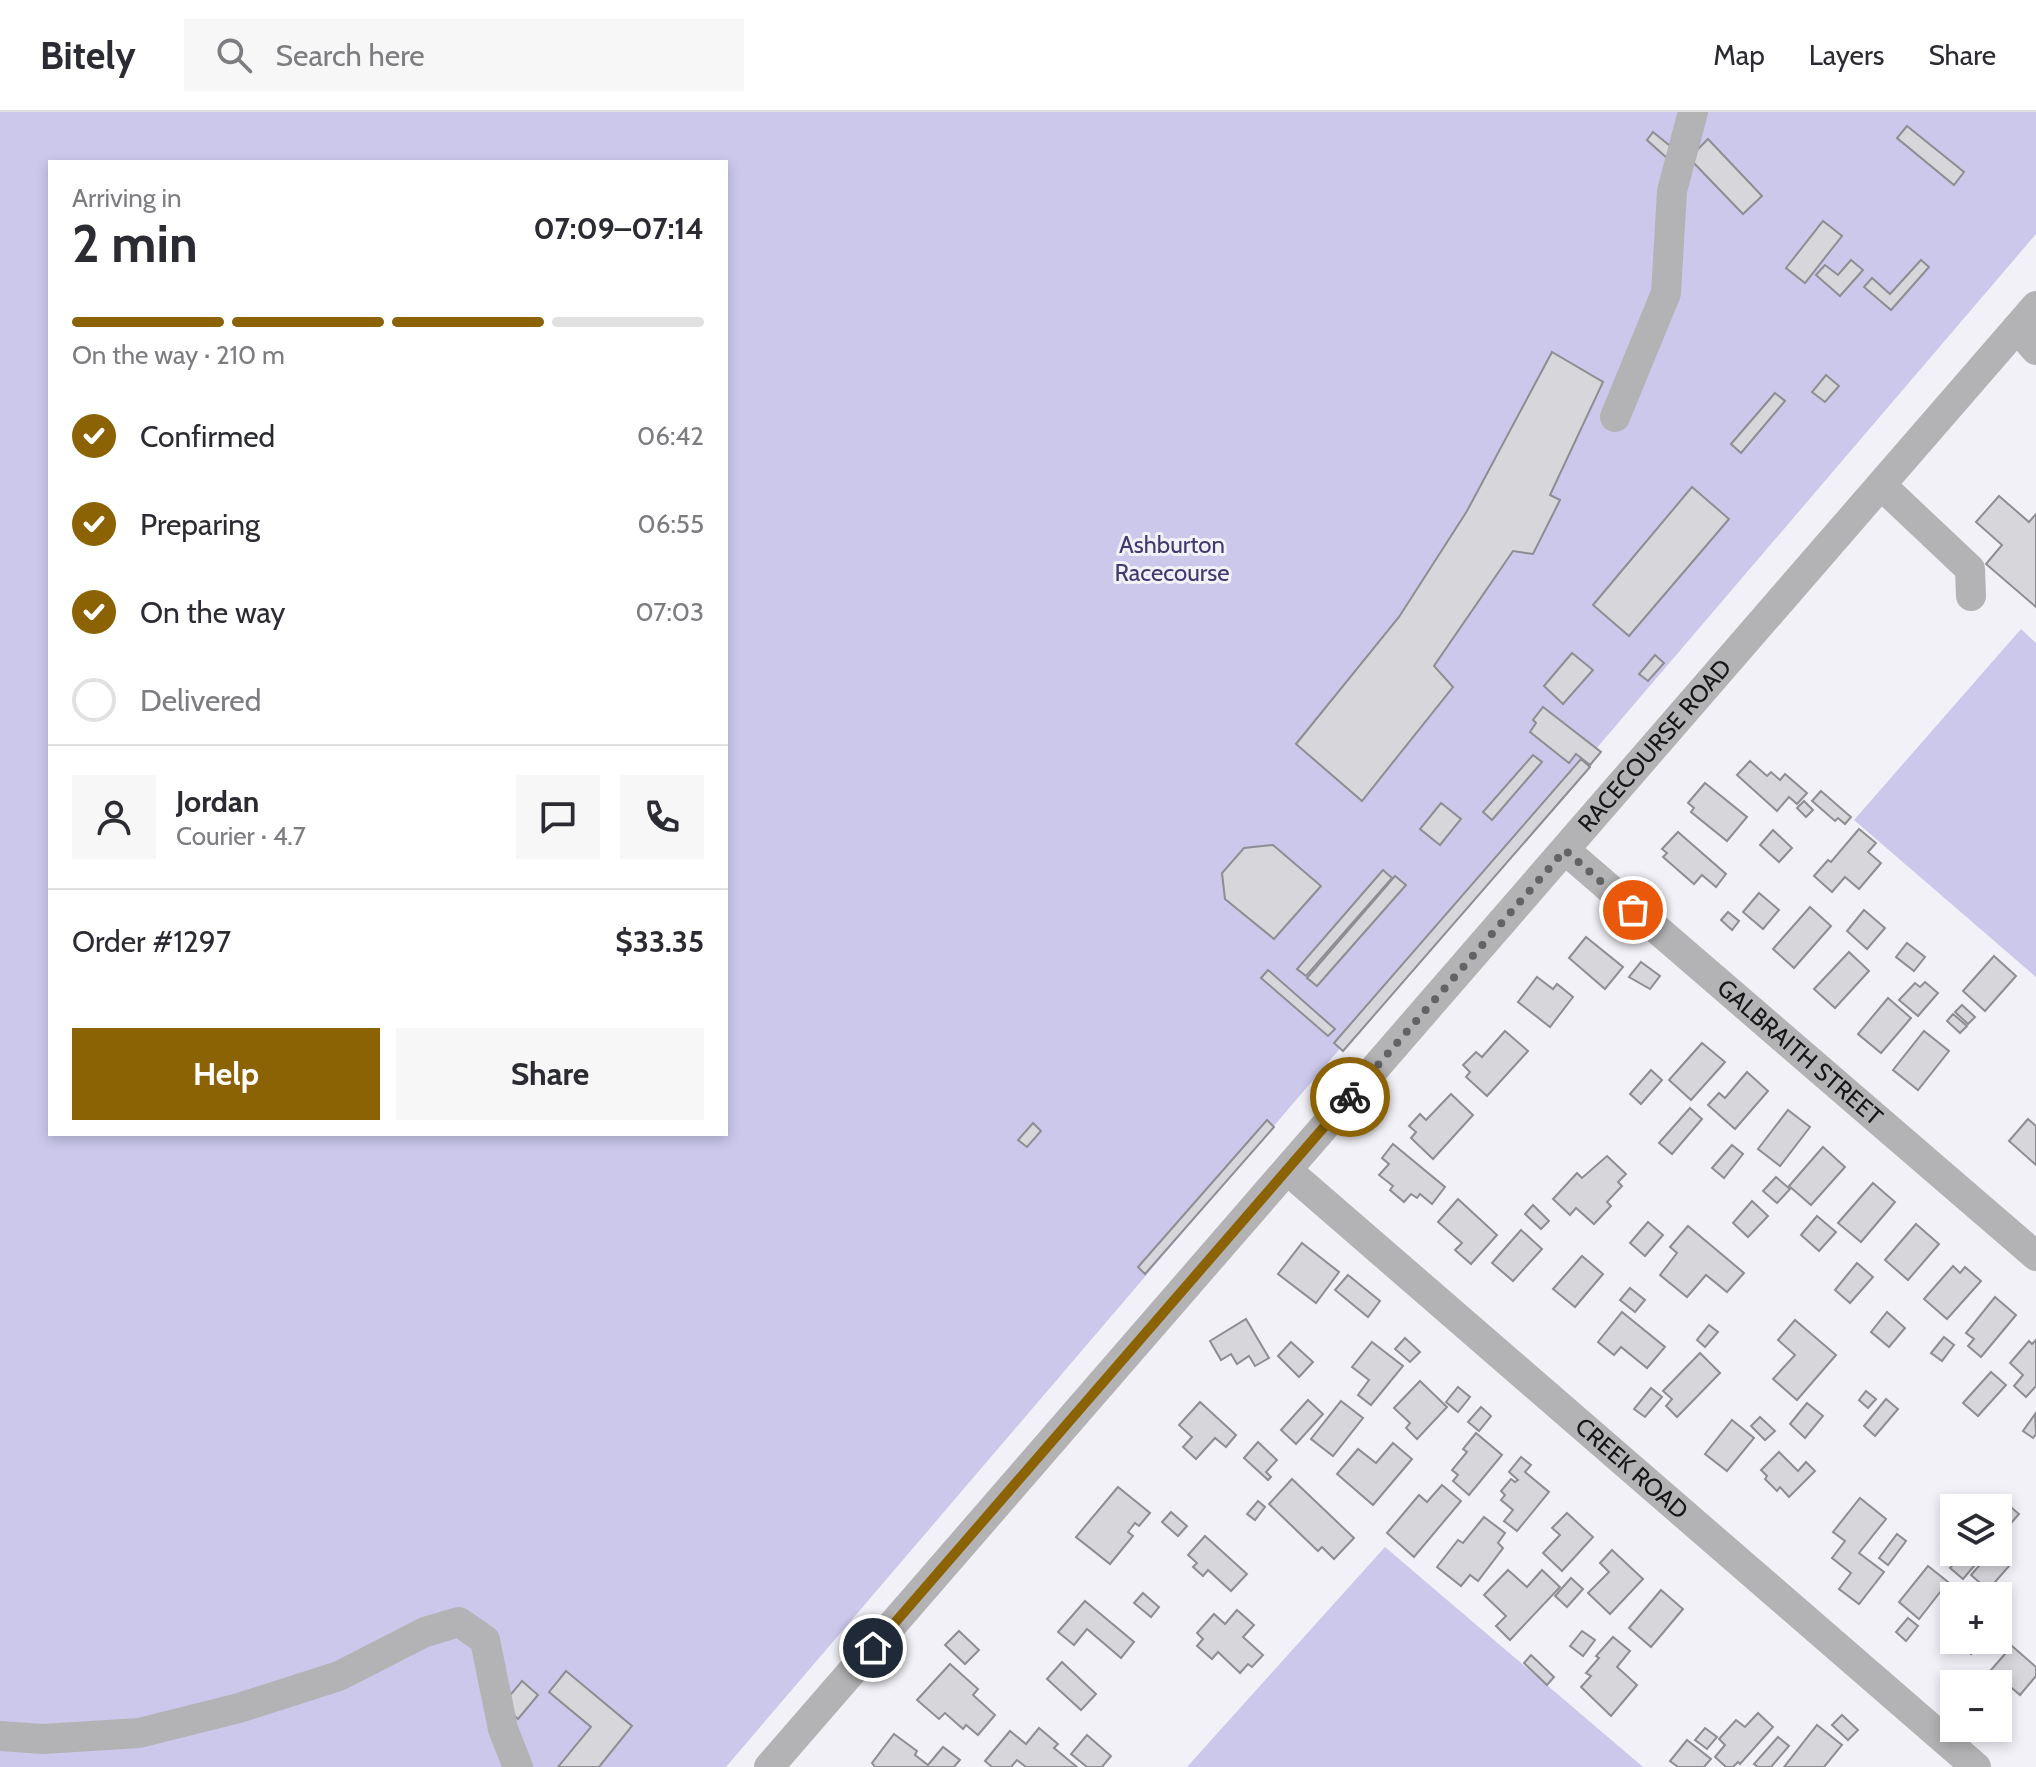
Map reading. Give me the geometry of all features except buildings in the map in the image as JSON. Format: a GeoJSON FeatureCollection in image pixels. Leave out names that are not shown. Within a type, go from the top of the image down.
{"type":"FeatureCollection","features":[{"type":"Feature","properties":{"kind":"street"},"geometry":{"type":"LineString","coordinates":[[1615,417],[1666,293],[1672,191],[1693,112]]}},
{"type":"Feature","properties":{"kind":"street","name":"RACECOURSE ROAD"},"geometry":{"type":"LineString","coordinates":[[769,1767],[1881,485],[2030,328]]}},
{"type":"Feature","properties":{"kind":"street"},"geometry":{"type":"LineString","coordinates":[[1881,485],[1970,569],[1971,596]]}},
{"type":"Feature","properties":{"kind":"street","name":"GALBRAITH STREET"},"geometry":{"type":"LineString","coordinates":[[1565,850],[2036,1256]]}},
{"type":"Feature","properties":{"kind":"street","name":"CREEK ROAD"},"geometry":{"type":"LineString","coordinates":[[1287,1170],[1976,1767]]}},
{"type":"Feature","properties":{"kind":"street"},"geometry":{"type":"LineString","coordinates":[[0,1736],[43,1739],[139,1733],[239,1708],[339,1676],[425,1632],[459,1622],[485,1640],[503,1729],[518,1767]]}},
{"type":"Feature","properties":{"kind":"green space","name":"Ashburton Racecourse"},"geometry":{"type":"Polygon","coordinates":[[[0,112],[2036,112],[2036,234],[726,1767],[0,1767],[0,112]]]}},
{"type":"Feature","properties":{"kind":"green space"},"geometry":{"type":"Polygon","coordinates":[[[2021,629],[2036,643],[2036,977],[1854,820],[2021,629]]]}},
{"type":"Feature","properties":{"kind":"green space"},"geometry":{"type":"Polygon","coordinates":[[[1385,1547],[1643,1767],[1187,1767],[1385,1547]]]}},
{"type":"Feature","properties":{"kind":"way so far"},"geometry":{"type":"LineString","coordinates":[[1350,1097],[1565,850],[1633,910]]}},
{"type":"Feature","properties":{"kind":"route"},"geometry":{"type":"LineString","coordinates":[[873,1648],[1350,1097]]}}]}
